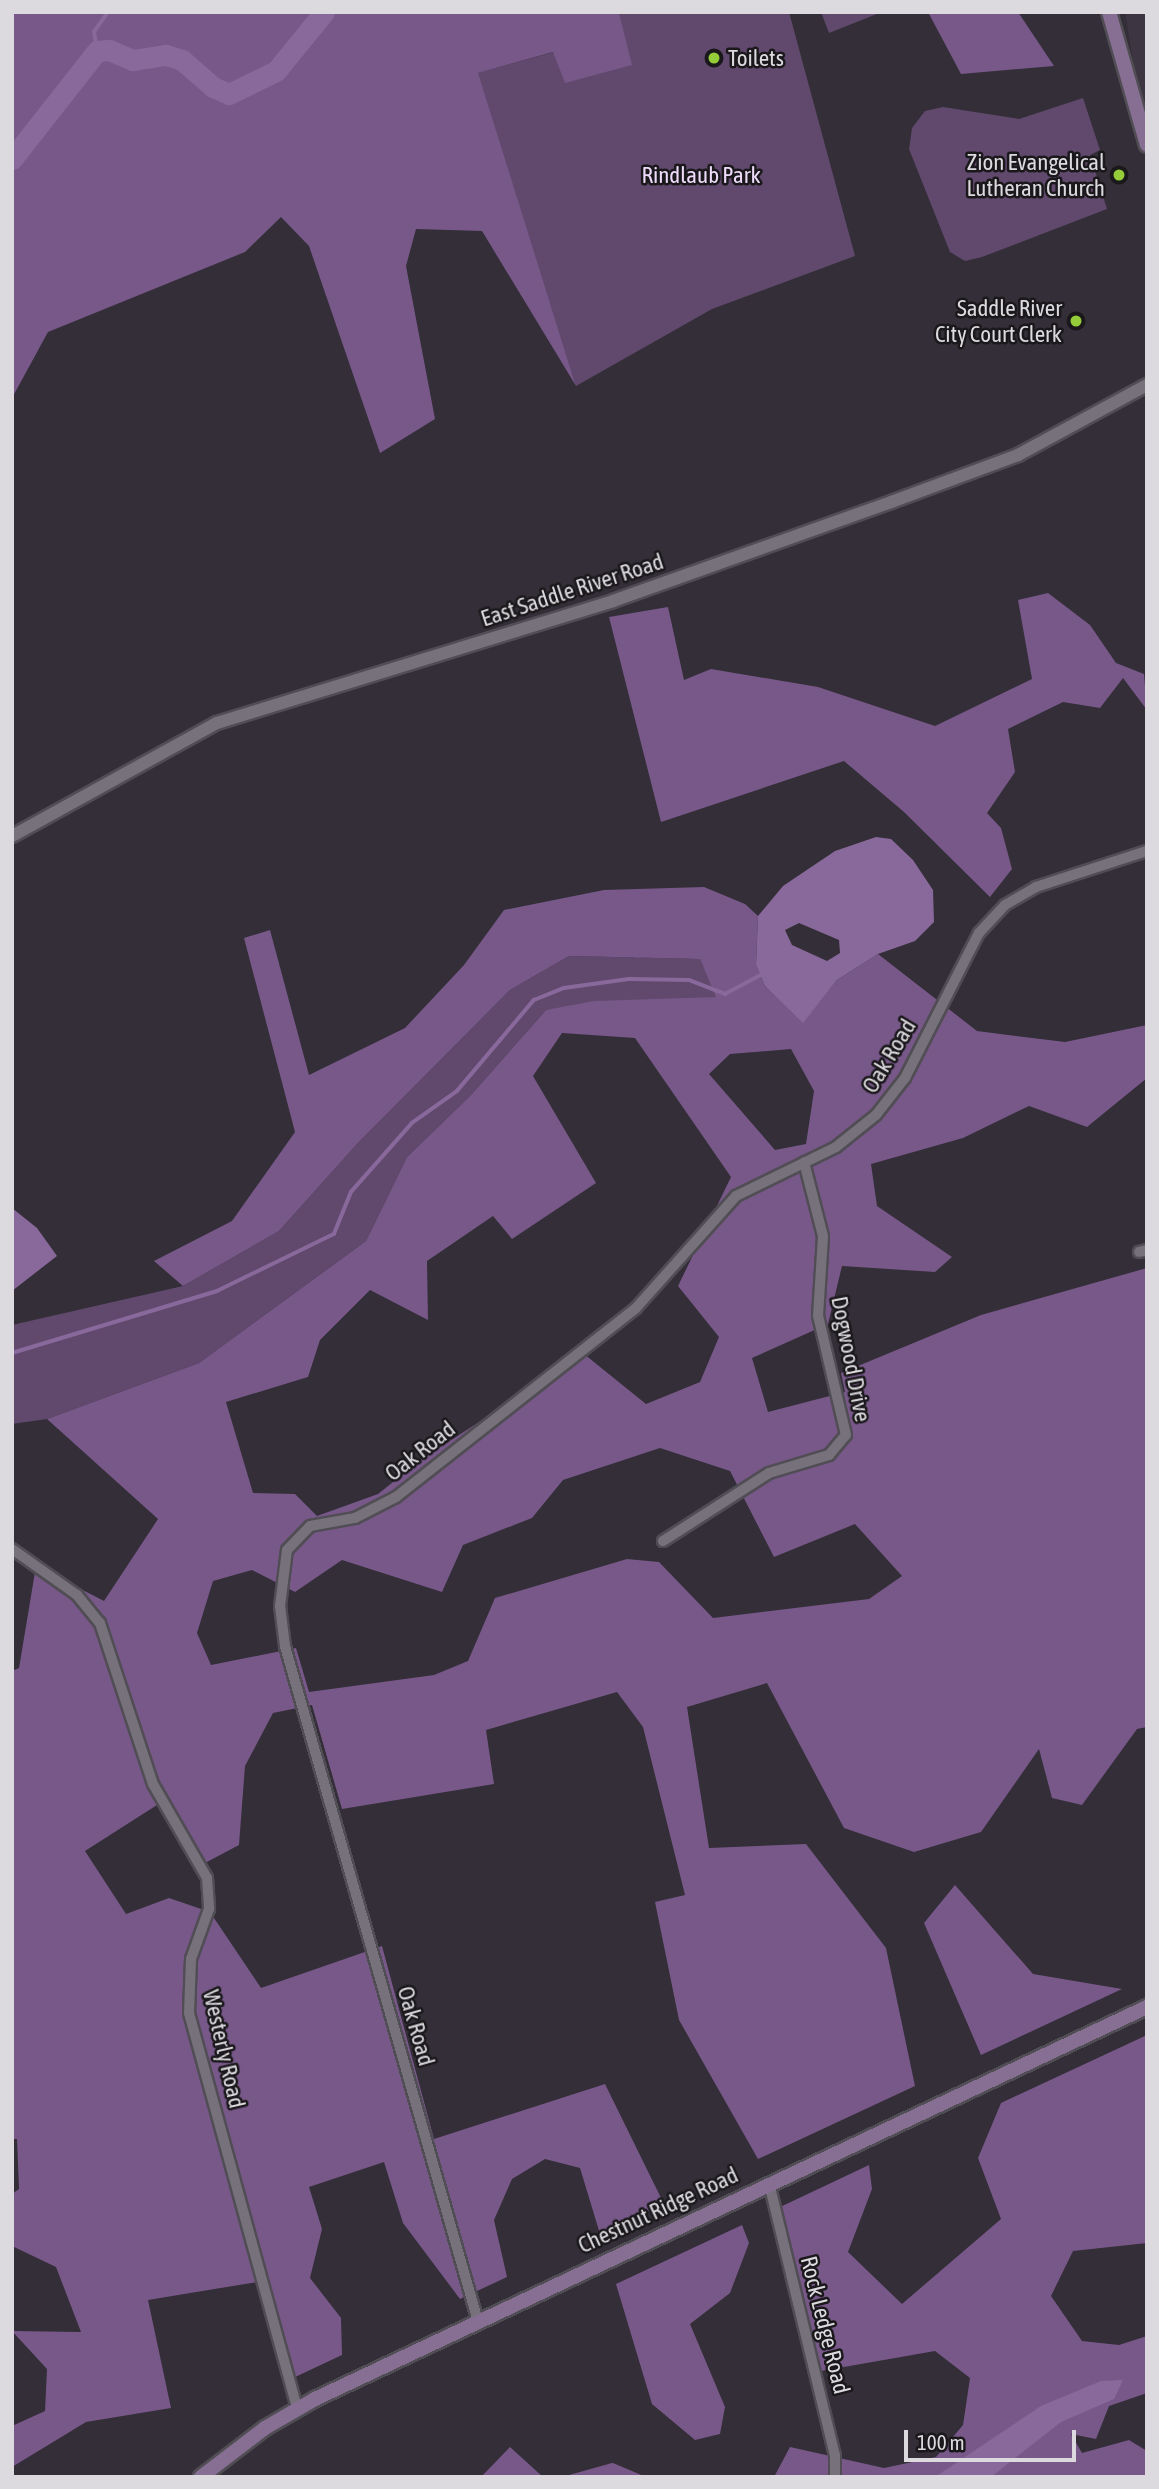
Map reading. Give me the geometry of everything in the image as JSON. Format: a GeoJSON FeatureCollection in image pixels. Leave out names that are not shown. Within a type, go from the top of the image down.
{"type":"FeatureCollection","features":[{"type":"Feature","properties":{"kind":"main road"},"geometry":{"type":"LineString","coordinates":[[1109,12],[1147,145]]}},
{"type":"Feature","properties":{"kind":"main road","name":"Chestnut Ridge Road"},"geometry":{"type":"LineString","coordinates":[[201,2477],[297,2408],[769,2183],[1147,2007]]}},
{"type":"Feature","properties":{"kind":"street","name":"East Saddle River Road"},"geometry":{"type":"LineString","coordinates":[[12,836],[217,723],[613,601],[891,502],[1018,455],[1147,386]]}},
{"type":"Feature","properties":{"kind":"street","name":"Oak Road"},"geometry":{"type":"LineString","coordinates":[[478,2321],[285,1646],[280,1606],[284,1559],[292,1540],[310,1526],[355,1518],[396,1497],[636,1308],[736,1196],[857,1132],[891,1098],[970,949],[998,912],[1036,887],[1147,851]]}},
{"type":"Feature","properties":{"kind":"street","name":"Dogwood Drive"},"geometry":{"type":"LineString","coordinates":[[663,1541],[769,1473],[837,1450],[846,1435],[818,1316],[823,1236],[804,1162]]}},
{"type":"Feature","properties":{"kind":"street","name":"Westerly Road"},"geometry":{"type":"LineString","coordinates":[[12,1549],[77,1595],[100,1623],[153,1784],[207,1878],[209,1909],[191,1959],[189,2013],[297,2408]]}},
{"type":"Feature","properties":{"kind":"street","name":"Rock Ledge Road"},"geometry":{"type":"LineString","coordinates":[[769,2183],[835,2455],[835,2477]]}},
{"type":"Feature","properties":{"kind":"shaded area"},"geometry":{"type":"Polygon","coordinates":[[[12,12],[619,12],[632,65],[565,83],[553,52],[478,73],[576,386],[482,231],[416,229],[406,266],[435,419],[380,453],[309,246],[281,217],[245,252],[48,332],[12,398],[12,12]]]}},
{"type":"Feature","properties":{"kind":"shaded area"},"geometry":{"type":"Polygon","coordinates":[[[928,12],[1018,12],[1054,66],[961,74],[928,12]]]}},
{"type":"Feature","properties":{"kind":"shaded area"},"geometry":{"type":"Polygon","coordinates":[[[1125,12],[1147,12],[1147,114],[1134,68],[1125,12]]]}},
{"type":"Feature","properties":{"kind":"shaded area"},"geometry":{"type":"Polygon","coordinates":[[[1048,593],[1090,625],[1116,663],[1144,674],[1147,710],[1123,678],[1100,708],[1063,702],[1008,729],[1015,772],[987,813],[1001,828],[1012,869],[990,897],[904,812],[844,761],[661,822],[609,617],[668,607],[684,680],[711,669],[818,687],[935,726],[1032,679],[1018,600],[1048,593]]]}},
{"type":"Feature","properties":{"kind":"shaded area"},"geometry":{"type":"Polygon","coordinates":[[[876,837],[891,839],[913,860],[933,890],[934,922],[915,941],[878,954],[837,980],[803,1023],[765,986],[756,965],[758,916],[783,886],[835,851],[876,837]],[[799,923],[785,930],[792,945],[827,961],[840,953],[839,940],[799,923]]]}},
{"type":"Feature","properties":{"kind":"shaded area"},"geometry":{"type":"Polygon","coordinates":[[[704,887],[745,904],[758,916],[756,965],[765,986],[803,1022],[837,980],[878,954],[977,1031],[1065,1042],[1147,1025],[1147,1078],[1087,1127],[1029,1106],[963,1138],[871,1164],[877,1206],[952,1257],[935,1272],[842,1266],[828,1324],[752,1358],[768,1412],[845,1392],[841,1373],[981,1315],[1147,1268],[1147,1727],[1137,1729],[1082,1805],[1052,1798],[1039,1749],[981,1832],[914,1852],[844,1828],[767,1683],[687,1707],[709,1848],[806,1844],[886,1948],[915,2086],[758,2159],[679,2020],[655,1902],[685,1895],[643,1727],[617,1692],[486,1730],[494,1784],[342,1809],[312,1705],[273,1713],[245,1766],[239,1845],[205,1863],[168,1798],[85,1851],[126,1914],[169,1898],[210,1912],[261,1988],[382,1946],[434,2139],[605,2084],[664,2204],[600,2234],[580,2168],[545,2159],[512,2179],[494,2220],[507,2277],[460,2299],[403,2223],[384,2162],[309,2187],[322,2229],[310,2278],[341,2318],[342,2355],[293,2378],[263,2281],[148,2300],[171,2408],[86,2422],[12,2467],[12,2426],[45,2411],[47,2369],[12,2331],[81,2332],[56,2267],[12,2246],[12,2194],[19,2189],[17,2139],[12,2139],[12,1671],[19,1668],[36,1566],[104,1601],[158,1519],[47,1419],[199,1363],[366,1241],[407,1157],[471,1095],[546,1010],[594,1001],[716,997],[700,959],[569,956],[510,990],[357,1144],[279,1231],[183,1286],[154,1261],[232,1221],[295,1132],[244,938],[270,930],[309,1075],[405,1028],[464,965],[504,910],[604,890],[704,887]],[[562,1033],[533,1076],[596,1183],[512,1239],[493,1216],[427,1261],[428,1320],[370,1290],[320,1340],[308,1377],[226,1402],[253,1493],[295,1494],[317,1516],[378,1494],[422,1459],[584,1354],[646,1404],[700,1382],[719,1337],[678,1286],[731,1177],[635,1038],[562,1033]],[[791,1049],[730,1054],[709,1074],[775,1150],[806,1144],[814,1091],[791,1049]],[[660,1448],[563,1480],[532,1518],[463,1545],[442,1592],[342,1560],[295,1592],[252,1570],[213,1581],[197,1633],[211,1665],[296,1648],[309,1692],[434,1675],[468,1661],[495,1598],[627,1559],[659,1562],[713,1618],[869,1599],[902,1576],[855,1524],[774,1557],[730,1471],[660,1448]]]}},
{"type":"Feature","properties":{"kind":"shaded area"},"geometry":{"type":"Polygon","coordinates":[[[12,1208],[37,1228],[57,1256],[12,1291],[12,1208]]]}},
{"type":"Feature","properties":{"kind":"shaded area"},"geometry":{"type":"Polygon","coordinates":[[[955,1885],[1033,1974],[1122,1989],[981,2055],[924,1923],[955,1885]]]}},
{"type":"Feature","properties":{"kind":"shaded area"},"geometry":{"type":"Polygon","coordinates":[[[1147,2035],[1147,2243],[1073,2251],[1051,2296],[1082,2341],[1119,2345],[1147,2336],[1147,2393],[1109,2406],[1096,2439],[1071,2434],[1082,2453],[1129,2440],[1147,2451],[1147,2477],[774,2477],[790,2447],[884,2468],[936,2457],[963,2425],[970,2378],[935,2351],[821,2371],[778,2208],[869,2165],[872,2189],[848,2252],[902,2304],[1001,2219],[978,2158],[1001,2103],[1147,2035]]]}},
{"type":"Feature","properties":{"kind":"shaded area"},"geometry":{"type":"Polygon","coordinates":[[[742,2225],[749,2243],[730,2293],[690,2324],[725,2407],[720,2434],[695,2440],[652,2404],[616,2284],[742,2225]]]}},
{"type":"Feature","properties":{"kind":"shaded area"},"geometry":{"type":"Polygon","coordinates":[[[1123,2380],[1114,2399],[1061,2422],[991,2477],[935,2477],[1041,2406],[1101,2381],[1123,2380]]]}},
{"type":"Feature","properties":{"kind":"shaded area"},"geometry":{"type":"Polygon","coordinates":[[[510,2447],[543,2477],[481,2477],[510,2447]]]}},
{"type":"Feature","properties":{"kind":"shaded area"},"geometry":{"type":"Polygon","coordinates":[[[612,2463],[646,2477],[562,2477],[612,2463]]]}},
{"type":"Feature","properties":{"kind":"green space","name":"Rindlaub Park"},"geometry":{"type":"Polygon","coordinates":[[[619,12],[789,12],[855,256],[712,309],[576,386],[477,73],[554,52],[631,65],[619,12]]]}},
{"type":"Feature","properties":{"kind":"green space"},"geometry":{"type":"Polygon","coordinates":[[[821,12],[882,12],[829,33],[821,12]]]}},
{"type":"Feature","properties":{"kind":"green space"},"geometry":{"type":"Polygon","coordinates":[[[1083,98],[1100,150],[1090,155],[1107,209],[982,257],[965,261],[950,252],[909,149],[912,128],[925,111],[943,107],[1019,119],[1083,98]]]}},
{"type":"Feature","properties":{"kind":"green space"},"geometry":{"type":"Polygon","coordinates":[[[569,956],[700,959],[717,997],[546,1010],[471,1095],[407,1157],[366,1241],[199,1363],[47,1419],[12,1424],[12,1325],[183,1286],[279,1231],[357,1144],[510,990],[569,956]]]}},
{"type":"Feature","properties":{"kind":"waterway"},"geometry":{"type":"LineString","coordinates":[[97,51],[94,32],[108,12]]}},
{"type":"Feature","properties":{"kind":"waterway"},"geometry":{"type":"LineString","coordinates":[[12,159],[97,51],[109,50],[133,60],[166,55],[182,60],[213,87],[229,94],[276,71],[324,12]]}},
{"type":"Feature","properties":{"kind":"waterway"},"geometry":{"type":"LineString","coordinates":[[12,1353],[217,1291],[334,1234],[351,1192],[412,1123],[457,1091],[534,1000],[564,988],[630,979],[689,980],[725,994],[760,975]]}},
{"type":"Feature","properties":{"kind":"place","name":"Toilets"},"geometry":{"type":"Point","coordinates":[714,58]}},
{"type":"Feature","properties":{"kind":"place","name":"Zion Evangelical Lutheran Church"},"geometry":{"type":"Point","coordinates":[1119,175]}},
{"type":"Feature","properties":{"kind":"place","name":"Saddle River City Court Clerk"},"geometry":{"type":"Point","coordinates":[1076,321]}}]}
